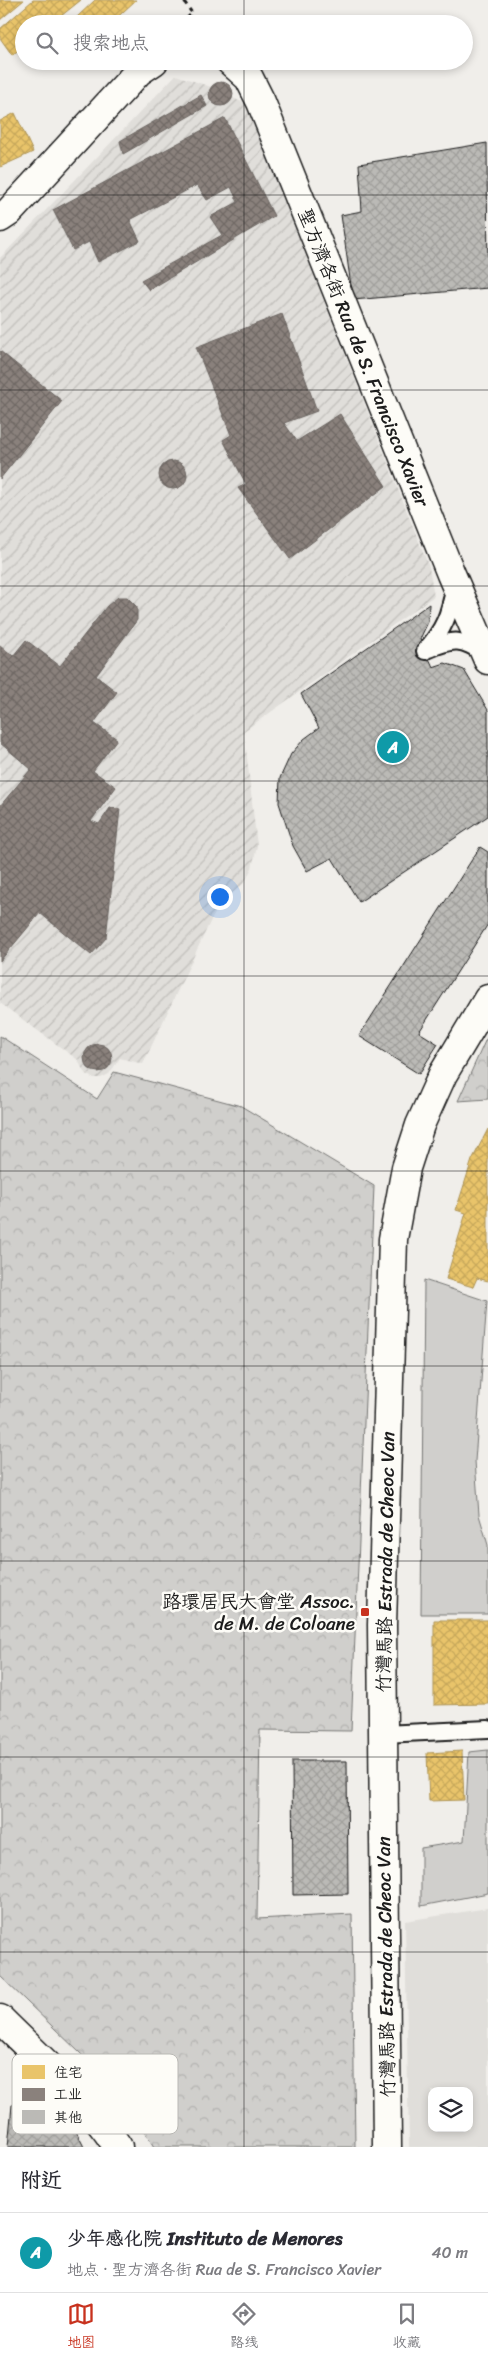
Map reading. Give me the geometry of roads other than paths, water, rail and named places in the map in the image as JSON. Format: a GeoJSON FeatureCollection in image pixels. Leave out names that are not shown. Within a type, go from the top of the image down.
{"type":"FeatureCollection","features":[{"type":"Feature","properties":{"kind":"main road"},"geometry":{"type":"LineString","coordinates":[[0,218],[9,212],[140,70]]}},
{"type":"Feature","properties":{"kind":"main road","name":"聖方濟各街 Rua de S. Francisco Xavier"},"geometry":{"type":"LineString","coordinates":[[240,70],[249,78],[261,102],[453,580],[486,656]]}},
{"type":"Feature","properties":{"kind":"main road","name":"竹灣馬路 Estrada de Cheoc Van"},"geometry":{"type":"LineString","coordinates":[[387,2147],[382,1625],[392,1239],[406,1168],[420,1125],[443,1074],[488,999]]}},
{"type":"Feature","properties":{"kind":"main road"},"geometry":{"type":"LineString","coordinates":[[0,2019],[35,2054]]}},
{"type":"Feature","properties":{"kind":"main road"},"geometry":{"type":"LineString","coordinates":[[110,2134],[118,2147]]}},
{"type":"Feature","properties":{"kind":"lane"},"geometry":{"type":"LineString","coordinates":[[453,580],[450,612],[444,626],[425,651],[440,644],[455,641],[469,643],[486,656]]}},
{"type":"Feature","properties":{"kind":"lane"},"geometry":{"type":"LineString","coordinates":[[383,1734],[488,1729]]}},
{"type":"Feature","properties":{"kind":"place","name":"少年感化院 Instituto de Menores"},"geometry":{"type":"Point","coordinates":[393,747]}},
{"type":"Feature","properties":{"kind":"place","name":"路環居民大會堂 Assoc. de M. de Coloane"},"geometry":{"type":"Point","coordinates":[365,1612]}}]}
